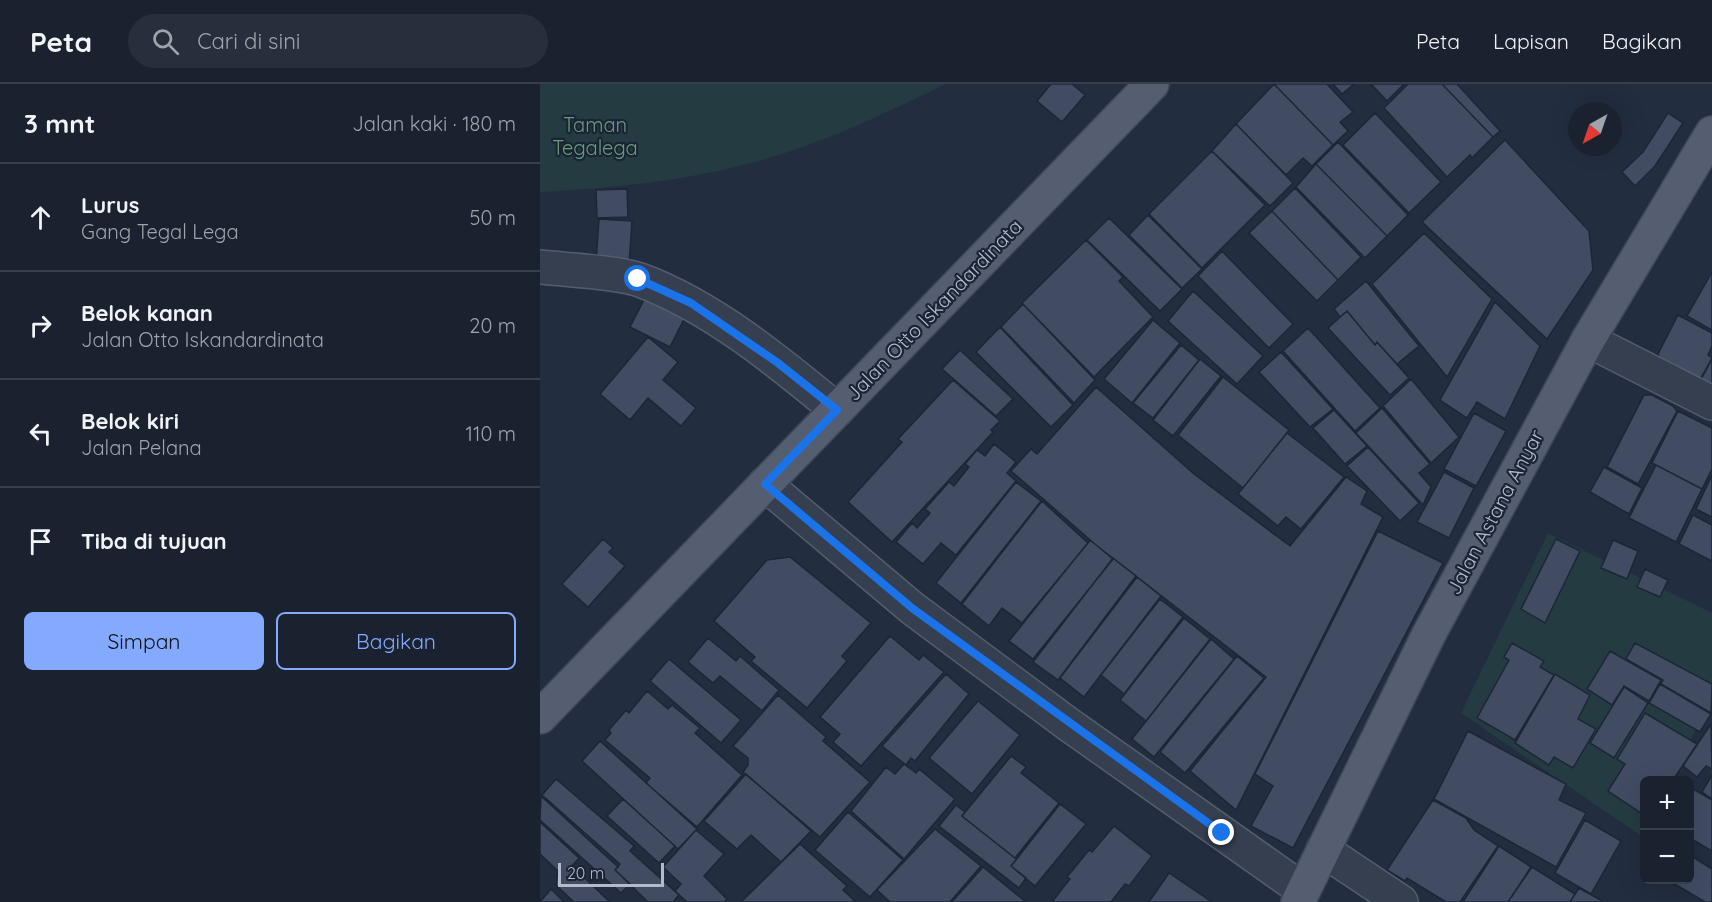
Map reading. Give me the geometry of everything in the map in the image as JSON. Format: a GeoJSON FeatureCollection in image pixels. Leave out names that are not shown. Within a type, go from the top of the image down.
{"type":"FeatureCollection","features":[{"type":"Feature","properties":{"kind":"main road","name":"Jalan Otto Iskandardinata"},"geometry":{"type":"LineString","coordinates":[[540,717],[1152,84]]}},
{"type":"Feature","properties":{"kind":"main road","name":"Jalan Astana Anyar"},"geometry":{"type":"LineString","coordinates":[[1301,896],[1430,634],[1588,340],[1712,133]]}},
{"type":"Feature","properties":{"kind":"street"},"geometry":{"type":"LineString","coordinates":[[540,267],[638,279],[691,303],[778,363],[837,410]]}},
{"type":"Feature","properties":{"kind":"street"},"geometry":{"type":"LineString","coordinates":[[1588,340],[1712,403]]}},
{"type":"Feature","properties":{"kind":"street"},"geometry":{"type":"LineString","coordinates":[[765,484],[912,608],[1301,896]]}},
{"type":"Feature","properties":{"kind":"street"},"geometry":{"type":"LineString","coordinates":[[1323,850],[1401,902]]}},
{"type":"Feature","properties":{"kind":"green space","name":"Taman Tegalega"},"geometry":{"type":"Polygon","coordinates":[[[540,84],[945,84],[850,128],[751,163],[700,175],[649,183],[540,192],[540,84]]]}},
{"type":"Feature","properties":{"kind":"green space"},"geometry":{"type":"Polygon","coordinates":[[[1548,533],[1712,613],[1712,696],[1673,776],[1640,776],[1640,835],[1461,713],[1548,533]]]}},
{"type":"Feature","properties":{"kind":"building"},"geometry":{"type":"Polygon","coordinates":[[[1051,84],[1072,84],[1085,95],[1062,122],[1037,101],[1051,84]]]}},
{"type":"Feature","properties":{"kind":"building"},"geometry":{"type":"Polygon","coordinates":[[[1274,84],[1333,145],[1312,166],[1303,158],[1286,175],[1236,124],[1274,84]]]}},
{"type":"Feature","properties":{"kind":"building"},"geometry":{"type":"Polygon","coordinates":[[[1274,84],[1327,84],[1353,112],[1340,122],[1348,131],[1333,145],[1274,84]]]}},
{"type":"Feature","properties":{"kind":"building"},"geometry":{"type":"Polygon","coordinates":[[[1333,84],[1354,84],[1342,94],[1333,84]]]}},
{"type":"Feature","properties":{"kind":"building"},"geometry":{"type":"Polygon","coordinates":[[[1371,84],[1404,84],[1387,101],[1371,84]]]}},
{"type":"Feature","properties":{"kind":"building"},"geometry":{"type":"Polygon","coordinates":[[[1408,84],[1442,84],[1493,137],[1472,158],[1470,155],[1447,177],[1384,108],[1408,84]]]}},
{"type":"Feature","properties":{"kind":"building"},"geometry":{"type":"Polygon","coordinates":[[[1442,84],[1457,84],[1500,131],[1493,137],[1442,84]]]}},
{"type":"Feature","properties":{"kind":"building"},"geometry":{"type":"Polygon","coordinates":[[[1375,113],[1441,182],[1409,213],[1343,145],[1375,113]]]}},
{"type":"Feature","properties":{"kind":"building"},"geometry":{"type":"Polygon","coordinates":[[[1668,113],[1683,123],[1655,166],[1635,186],[1622,172],[1643,152],[1668,113]]]}},
{"type":"Feature","properties":{"kind":"building"},"geometry":{"type":"Polygon","coordinates":[[[1236,124],[1293,183],[1270,206],[1212,151],[1236,124]]]}},
{"type":"Feature","properties":{"kind":"building"},"geometry":{"type":"Polygon","coordinates":[[[1505,140],[1589,231],[1593,270],[1547,339],[1422,222],[1505,140]]]}},
{"type":"Feature","properties":{"kind":"building"},"geometry":{"type":"Polygon","coordinates":[[[1338,142],[1408,215],[1387,236],[1316,164],[1338,142]]]}},
{"type":"Feature","properties":{"kind":"building"},"geometry":{"type":"Polygon","coordinates":[[[1212,151],[1265,205],[1202,268],[1149,214],[1212,151]]]}},
{"type":"Feature","properties":{"kind":"building"},"geometry":{"type":"Polygon","coordinates":[[[1316,164],[1387,236],[1365,258],[1296,187],[1316,164]]]}},
{"type":"Feature","properties":{"kind":"building"},"geometry":{"type":"Polygon","coordinates":[[[1295,188],[1361,257],[1338,280],[1272,211],[1295,188]]]}},
{"type":"Feature","properties":{"kind":"building"},"geometry":{"type":"Polygon","coordinates":[[[627,189],[628,217],[597,218],[596,190],[627,189]]]}},
{"type":"Feature","properties":{"kind":"building"},"geometry":{"type":"Polygon","coordinates":[[[1272,211],[1338,280],[1317,301],[1249,233],[1272,211]]]}},
{"type":"Feature","properties":{"kind":"building"},"geometry":{"type":"Polygon","coordinates":[[[1148,215],[1202,269],[1182,288],[1129,235],[1148,215]]]}},
{"type":"Feature","properties":{"kind":"building"},"geometry":{"type":"Polygon","coordinates":[[[1109,218],[1182,289],[1160,311],[1087,240],[1109,218]]]}},
{"type":"Feature","properties":{"kind":"building"},"geometry":{"type":"Polygon","coordinates":[[[599,219],[632,221],[629,265],[596,263],[599,219]]]}},
{"type":"Feature","properties":{"kind":"building"},"geometry":{"type":"Polygon","coordinates":[[[1424,233],[1492,299],[1447,377],[1372,284],[1424,233]]]}},
{"type":"Feature","properties":{"kind":"building"},"geometry":{"type":"Polygon","coordinates":[[[1086,240],[1123,277],[1119,281],[1153,317],[1094,377],[1022,303],[1086,240]]]}},
{"type":"Feature","properties":{"kind":"building"},"geometry":{"type":"Polygon","coordinates":[[[1222,251],[1293,324],[1269,348],[1198,276],[1222,251]]]}},
{"type":"Feature","properties":{"kind":"building"},"geometry":{"type":"Polygon","coordinates":[[[1712,272],[1712,330],[1687,316],[1712,272]]]}},
{"type":"Feature","properties":{"kind":"building"},"geometry":{"type":"Polygon","coordinates":[[[1366,281],[1419,346],[1397,364],[1377,342],[1375,345],[1347,311],[1340,317],[1334,309],[1366,281]]]}},
{"type":"Feature","properties":{"kind":"building"},"geometry":{"type":"Polygon","coordinates":[[[1193,291],[1263,356],[1237,384],[1168,321],[1193,291]]]}},
{"type":"Feature","properties":{"kind":"building"},"geometry":{"type":"Polygon","coordinates":[[[647,294],[686,315],[670,347],[630,327],[647,294]]]}},
{"type":"Feature","properties":{"kind":"building"},"geometry":{"type":"Polygon","coordinates":[[[1495,302],[1540,346],[1505,419],[1477,402],[1467,418],[1440,400],[1495,302]]]}},
{"type":"Feature","properties":{"kind":"building"},"geometry":{"type":"Polygon","coordinates":[[[1023,304],[1095,380],[1074,403],[1001,327],[1023,304]]]}},
{"type":"Feature","properties":{"kind":"building"},"geometry":{"type":"Polygon","coordinates":[[[1347,311],[1375,345],[1377,342],[1409,378],[1390,395],[1328,328],[1347,311]]]}},
{"type":"Feature","properties":{"kind":"building"},"geometry":{"type":"Polygon","coordinates":[[[1678,315],[1712,333],[1712,346],[1708,355],[1712,358],[1696,387],[1664,369],[1658,354],[1678,315]]]}},
{"type":"Feature","properties":{"kind":"building"},"geometry":{"type":"Polygon","coordinates":[[[1153,320],[1180,343],[1132,403],[1104,379],[1153,320]]]}},
{"type":"Feature","properties":{"kind":"building"},"geometry":{"type":"Polygon","coordinates":[[[1000,327],[1073,405],[1051,427],[976,352],[1000,327]]]}},
{"type":"Feature","properties":{"kind":"building"},"geometry":{"type":"Polygon","coordinates":[[[1308,328],[1380,408],[1355,431],[1283,351],[1308,328]]]}},
{"type":"Feature","properties":{"kind":"building"},"geometry":{"type":"Polygon","coordinates":[[[648,337],[678,362],[663,380],[696,408],[681,426],[648,398],[630,420],[600,394],[648,337]]]}},
{"type":"Feature","properties":{"kind":"building"},"geometry":{"type":"Polygon","coordinates":[[[1181,345],[1199,360],[1153,418],[1133,403],[1181,345]]]}},
{"type":"Feature","properties":{"kind":"building"},"geometry":{"type":"Polygon","coordinates":[[[960,350],[1013,399],[996,416],[942,369],[960,350]]]}},
{"type":"Feature","properties":{"kind":"building"},"geometry":{"type":"Polygon","coordinates":[[[1281,352],[1333,409],[1310,427],[1259,372],[1281,352]]]}},
{"type":"Feature","properties":{"kind":"building"},"geometry":{"type":"Polygon","coordinates":[[[1200,359],[1221,376],[1173,436],[1153,420],[1200,359]]]}},
{"type":"Feature","properties":{"kind":"building"},"geometry":{"type":"Polygon","coordinates":[[[1712,359],[1712,395],[1697,387],[1712,359]]]}},
{"type":"Feature","properties":{"kind":"building"},"geometry":{"type":"Polygon","coordinates":[[[1223,377],[1289,430],[1243,488],[1178,435],[1223,377]]]}},
{"type":"Feature","properties":{"kind":"building"},"geometry":{"type":"Polygon","coordinates":[[[1411,379],[1459,437],[1431,463],[1383,406],[1411,379]]]}},
{"type":"Feature","properties":{"kind":"building"},"geometry":{"type":"Polygon","coordinates":[[[953,380],[1000,421],[991,430],[993,432],[892,542],[848,502],[902,442],[898,439],[953,380]]]}},
{"type":"Feature","properties":{"kind":"building"},"geometry":{"type":"Polygon","coordinates":[[[1096,387],[1194,474],[1290,546],[1346,477],[1367,491],[1361,504],[1383,517],[1236,810],[1190,771],[1266,677],[1096,545],[1011,471],[1031,449],[1037,454],[1096,387]]]}},
{"type":"Feature","properties":{"kind":"building"},"geometry":{"type":"Polygon","coordinates":[[[1644,395],[1652,395],[1673,406],[1677,411],[1638,484],[1607,467],[1644,395]]]}},
{"type":"Feature","properties":{"kind":"building"},"geometry":{"type":"Polygon","coordinates":[[[1382,408],[1430,464],[1419,473],[1431,487],[1423,505],[1356,433],[1382,408]]]}},
{"type":"Feature","properties":{"kind":"building"},"geometry":{"type":"Polygon","coordinates":[[[1334,410],[1367,446],[1345,464],[1313,428],[1334,410]]]}},
{"type":"Feature","properties":{"kind":"building"},"geometry":{"type":"Polygon","coordinates":[[[1678,411],[1712,428],[1712,469],[1702,489],[1652,463],[1678,411]]]}},
{"type":"Feature","properties":{"kind":"building"},"geometry":{"type":"Polygon","coordinates":[[[1474,413],[1506,431],[1476,486],[1444,469],[1474,413]]]}},
{"type":"Feature","properties":{"kind":"building"},"geometry":{"type":"Polygon","coordinates":[[[1287,433],[1344,477],[1301,529],[1286,517],[1278,526],[1238,494],[1287,433]]]}},
{"type":"Feature","properties":{"kind":"building"},"geometry":{"type":"Polygon","coordinates":[[[994,444],[1016,462],[1007,473],[1016,481],[956,555],[941,543],[923,564],[896,542],[912,523],[917,528],[930,513],[925,509],[949,482],[954,486],[969,467],[965,464],[977,450],[985,456],[994,444]]]}},
{"type":"Feature","properties":{"kind":"building"},"geometry":{"type":"Polygon","coordinates":[[[1368,447],[1419,503],[1400,521],[1347,466],[1368,447]]]}},
{"type":"Feature","properties":{"kind":"building"},"geometry":{"type":"Polygon","coordinates":[[[1656,465],[1702,489],[1676,542],[1629,518],[1656,465]]]}},
{"type":"Feature","properties":{"kind":"building"},"geometry":{"type":"Polygon","coordinates":[[[1604,467],[1642,488],[1629,514],[1590,492],[1604,467]]]}},
{"type":"Feature","properties":{"kind":"building"},"geometry":{"type":"Polygon","coordinates":[[[1444,472],[1474,488],[1449,538],[1417,522],[1444,472]]]}},
{"type":"Feature","properties":{"kind":"building"},"geometry":{"type":"Polygon","coordinates":[[[1712,475],[1712,517],[1696,509],[1712,475]]]}},
{"type":"Feature","properties":{"kind":"building"},"geometry":{"type":"Polygon","coordinates":[[[1016,482],[1041,501],[961,603],[936,583],[1016,482]]]}},
{"type":"Feature","properties":{"kind":"building"},"geometry":{"type":"Polygon","coordinates":[[[1042,501],[1088,543],[1022,623],[1002,608],[989,626],[962,604],[1042,501]]]}},
{"type":"Feature","properties":{"kind":"building"},"geometry":{"type":"Polygon","coordinates":[[[1693,515],[1712,525],[1712,561],[1679,544],[1693,515]]]}},
{"type":"Feature","properties":{"kind":"building"},"geometry":{"type":"Polygon","coordinates":[[[1378,531],[1443,563],[1293,848],[1251,826],[1273,786],[1255,774],[1378,531]]]}},
{"type":"Feature","properties":{"kind":"building"},"geometry":{"type":"Polygon","coordinates":[[[603,539],[613,548],[609,552],[625,566],[588,607],[562,584],[603,539]]]}},
{"type":"Feature","properties":{"kind":"building"},"geometry":{"type":"Polygon","coordinates":[[[1556,539],[1580,551],[1545,623],[1521,609],[1556,539]]]}},
{"type":"Feature","properties":{"kind":"building"},"geometry":{"type":"Polygon","coordinates":[[[1090,540],[1113,559],[1033,659],[1009,641],[1090,540]]]}},
{"type":"Feature","properties":{"kind":"building"},"geometry":{"type":"Polygon","coordinates":[[[1613,540],[1638,551],[1627,579],[1601,568],[1613,540]]]}},
{"type":"Feature","properties":{"kind":"building"},"geometry":{"type":"Polygon","coordinates":[[[790,557],[871,623],[842,656],[847,661],[807,708],[751,661],[755,657],[714,621],[767,560],[790,557]]]}},
{"type":"Feature","properties":{"kind":"building"},"geometry":{"type":"Polygon","coordinates":[[[1113,558],[1136,576],[1058,680],[1033,662],[1113,558]]]}},
{"type":"Feature","properties":{"kind":"building"},"geometry":{"type":"Polygon","coordinates":[[[1645,569],[1668,580],[1660,597],[1637,587],[1645,569]]]}},
{"type":"Feature","properties":{"kind":"building"},"geometry":{"type":"Polygon","coordinates":[[[1137,577],[1161,596],[1084,697],[1060,678],[1137,577]]]}},
{"type":"Feature","properties":{"kind":"building"},"geometry":{"type":"Polygon","coordinates":[[[1160,599],[1183,617],[1124,694],[1101,675],[1160,599]]]}},
{"type":"Feature","properties":{"kind":"building"},"geometry":{"type":"Polygon","coordinates":[[[1184,618],[1210,639],[1146,721],[1120,700],[1184,618]]]}},
{"type":"Feature","properties":{"kind":"building"},"geometry":{"type":"Polygon","coordinates":[[[890,636],[919,660],[923,655],[944,672],[861,766],[833,742],[840,734],[820,717],[890,636]]]}},
{"type":"Feature","properties":{"kind":"building"},"geometry":{"type":"Polygon","coordinates":[[[708,638],[736,661],[740,656],[779,690],[762,711],[720,676],[713,683],[688,662],[708,638]]]}},
{"type":"Feature","properties":{"kind":"building"},"geometry":{"type":"Polygon","coordinates":[[[1211,639],[1234,659],[1154,757],[1132,739],[1211,639]]]}},
{"type":"Feature","properties":{"kind":"building"},"geometry":{"type":"Polygon","coordinates":[[[1512,643],[1544,661],[1540,667],[1554,675],[1515,740],[1477,718],[1509,660],[1504,657],[1512,643]]]}},
{"type":"Feature","properties":{"kind":"building"},"geometry":{"type":"Polygon","coordinates":[[[1635,643],[1712,684],[1711,713],[1661,684],[1663,680],[1626,659],[1635,643]]]}},
{"type":"Feature","properties":{"kind":"building"},"geometry":{"type":"Polygon","coordinates":[[[1610,651],[1661,680],[1649,701],[1624,686],[1612,705],[1587,689],[1610,651]]]}},
{"type":"Feature","properties":{"kind":"building"},"geometry":{"type":"Polygon","coordinates":[[[1237,656],[1264,678],[1185,773],[1160,752],[1237,656]]]}},
{"type":"Feature","properties":{"kind":"building"},"geometry":{"type":"Polygon","coordinates":[[[669,659],[741,720],[721,743],[650,681],[669,659]]]}},
{"type":"Feature","properties":{"kind":"building"},"geometry":{"type":"Polygon","coordinates":[[[946,674],[969,694],[915,761],[911,758],[906,765],[882,746],[946,674]]]}},
{"type":"Feature","properties":{"kind":"building"},"geometry":{"type":"Polygon","coordinates":[[[1555,674],[1590,695],[1578,719],[1596,729],[1573,768],[1554,757],[1549,765],[1515,743],[1555,674]]]}},
{"type":"Feature","properties":{"kind":"building"},"geometry":{"type":"Polygon","coordinates":[[[1660,684],[1711,714],[1700,732],[1649,703],[1660,684]]]}},
{"type":"Feature","properties":{"kind":"building"},"geometry":{"type":"Polygon","coordinates":[[[1624,687],[1648,703],[1614,758],[1590,743],[1624,687]]]}},
{"type":"Feature","properties":{"kind":"building"},"geometry":{"type":"Polygon","coordinates":[[[647,691],[668,709],[672,705],[700,728],[695,733],[742,775],[697,827],[646,783],[650,778],[605,740],[611,733],[609,730],[626,710],[629,713],[647,691]]]}},
{"type":"Feature","properties":{"kind":"building"},"geometry":{"type":"Polygon","coordinates":[[[778,695],[826,737],[823,741],[870,782],[820,837],[743,772],[748,765],[748,758],[733,746],[778,695]]]}},
{"type":"Feature","properties":{"kind":"building"},"geometry":{"type":"Polygon","coordinates":[[[978,701],[1020,735],[972,794],[929,758],[978,701]]]}},
{"type":"Feature","properties":{"kind":"building"},"geometry":{"type":"Polygon","coordinates":[[[1645,713],[1697,744],[1676,776],[1640,776],[1640,812],[1608,791],[1625,764],[1617,759],[1645,713]]]}},
{"type":"Feature","properties":{"kind":"building"},"geometry":{"type":"Polygon","coordinates":[[[1711,724],[1712,769],[1706,766],[1697,777],[1683,766],[1711,724]]]}},
{"type":"Feature","properties":{"kind":"building"},"geometry":{"type":"Polygon","coordinates":[[[1468,731],[1566,784],[1559,800],[1586,813],[1556,867],[1434,799],[1468,731]]]}},
{"type":"Feature","properties":{"kind":"building"},"geometry":{"type":"Polygon","coordinates":[[[600,741],[697,829],[678,849],[582,761],[600,741]]]}},
{"type":"Feature","properties":{"kind":"building"},"geometry":{"type":"Polygon","coordinates":[[[1011,756],[1026,767],[1021,773],[1059,803],[1015,858],[962,816],[1011,756]]]}},
{"type":"Feature","properties":{"kind":"building"},"geometry":{"type":"Polygon","coordinates":[[[904,764],[916,773],[919,769],[955,799],[904,859],[851,811],[886,767],[895,774],[904,764]]]}},
{"type":"Feature","properties":{"kind":"building"},"geometry":{"type":"Polygon","coordinates":[[[746,774],[811,831],[781,862],[751,835],[737,849],[704,821],[746,774]]]}},
{"type":"Feature","properties":{"kind":"building"},"geometry":{"type":"Polygon","coordinates":[[[1712,775],[1712,799],[1702,792],[1712,775]]]}},
{"type":"Feature","properties":{"kind":"building"},"geometry":{"type":"Polygon","coordinates":[[[556,779],[634,846],[630,851],[679,895],[673,902],[648,902],[615,870],[620,864],[542,795],[556,779]]]}},
{"type":"Feature","properties":{"kind":"building"},"geometry":{"type":"Polygon","coordinates":[[[1694,789],[1712,800],[1712,851],[1694,840],[1694,789]]]}},
{"type":"Feature","properties":{"kind":"building"},"geometry":{"type":"Polygon","coordinates":[[[541,796],[618,867],[615,870],[630,884],[621,893],[540,820],[541,796]]]}},
{"type":"Feature","properties":{"kind":"building"},"geometry":{"type":"Polygon","coordinates":[[[623,799],[675,846],[659,863],[607,816],[623,799]]]}},
{"type":"Feature","properties":{"kind":"building"},"geometry":{"type":"Polygon","coordinates":[[[1433,800],[1466,818],[1474,830],[1498,846],[1460,902],[1446,902],[1407,878],[1405,881],[1387,870],[1433,800]]]}},
{"type":"Feature","properties":{"kind":"building"},"geometry":{"type":"Polygon","coordinates":[[[1060,804],[1086,824],[1035,886],[1011,866],[1060,804]]]}},
{"type":"Feature","properties":{"kind":"building"},"geometry":{"type":"Polygon","coordinates":[[[956,805],[965,812],[962,816],[1015,858],[1020,855],[1011,866],[1026,878],[1019,888],[939,826],[956,805]]]}},
{"type":"Feature","properties":{"kind":"building"},"geometry":{"type":"Polygon","coordinates":[[[848,812],[903,860],[870,897],[815,850],[848,812]]]}},
{"type":"Feature","properties":{"kind":"building"},"geometry":{"type":"Polygon","coordinates":[[[1585,820],[1621,841],[1591,894],[1555,873],[1585,820]]]}},
{"type":"Feature","properties":{"kind":"building"},"geometry":{"type":"Polygon","coordinates":[[[540,822],[579,858],[572,866],[610,902],[574,902],[556,885],[558,871],[540,854],[540,822]]]}},
{"type":"Feature","properties":{"kind":"building"},"geometry":{"type":"Polygon","coordinates":[[[1114,826],[1152,856],[1129,886],[1125,884],[1111,902],[1052,902],[1070,879],[1067,877],[1089,850],[1092,852],[1114,826]]]}},
{"type":"Feature","properties":{"kind":"building"},"geometry":{"type":"Polygon","coordinates":[[[935,829],[981,866],[950,902],[890,902],[877,890],[935,829]]]}},
{"type":"Feature","properties":{"kind":"building"},"geometry":{"type":"Polygon","coordinates":[[[696,830],[724,854],[704,876],[727,899],[724,902],[687,902],[675,891],[681,884],[663,867],[696,830]]]}},
{"type":"Feature","properties":{"kind":"building"},"geometry":{"type":"Polygon","coordinates":[[[800,844],[847,886],[843,890],[856,902],[741,902],[800,844]]]}},
{"type":"Feature","properties":{"kind":"building"},"geometry":{"type":"Polygon","coordinates":[[[1499,846],[1531,867],[1508,902],[1463,902],[1499,846]]]}},
{"type":"Feature","properties":{"kind":"building"},"geometry":{"type":"Polygon","coordinates":[[[1694,858],[1712,869],[1712,902],[1705,902],[1675,884],[1694,884],[1694,858]]]}},
{"type":"Feature","properties":{"kind":"building"},"geometry":{"type":"Polygon","coordinates":[[[983,867],[1026,902],[952,902],[983,867]]]}},
{"type":"Feature","properties":{"kind":"building"},"geometry":{"type":"Polygon","coordinates":[[[1532,867],[1575,894],[1570,902],[1508,902],[1532,867]]]}},
{"type":"Feature","properties":{"kind":"building"},"geometry":{"type":"Polygon","coordinates":[[[1169,873],[1212,902],[1149,902],[1169,873]]]}},
{"type":"Feature","properties":{"kind":"building"},"geometry":{"type":"Polygon","coordinates":[[[1579,888],[1604,902],[1570,902],[1579,888]]]}},
{"type":"Feature","properties":{"kind":"building"},"geometry":{"type":"Polygon","coordinates":[[[551,889],[564,902],[540,902],[551,889]]]}},
{"type":"Feature","properties":{"kind":"route"},"geometry":{"type":"LineString","coordinates":[[638,279],[691,303],[778,363],[837,410],[765,484],[912,608],[1068,724],[1222,833]]}}]}
